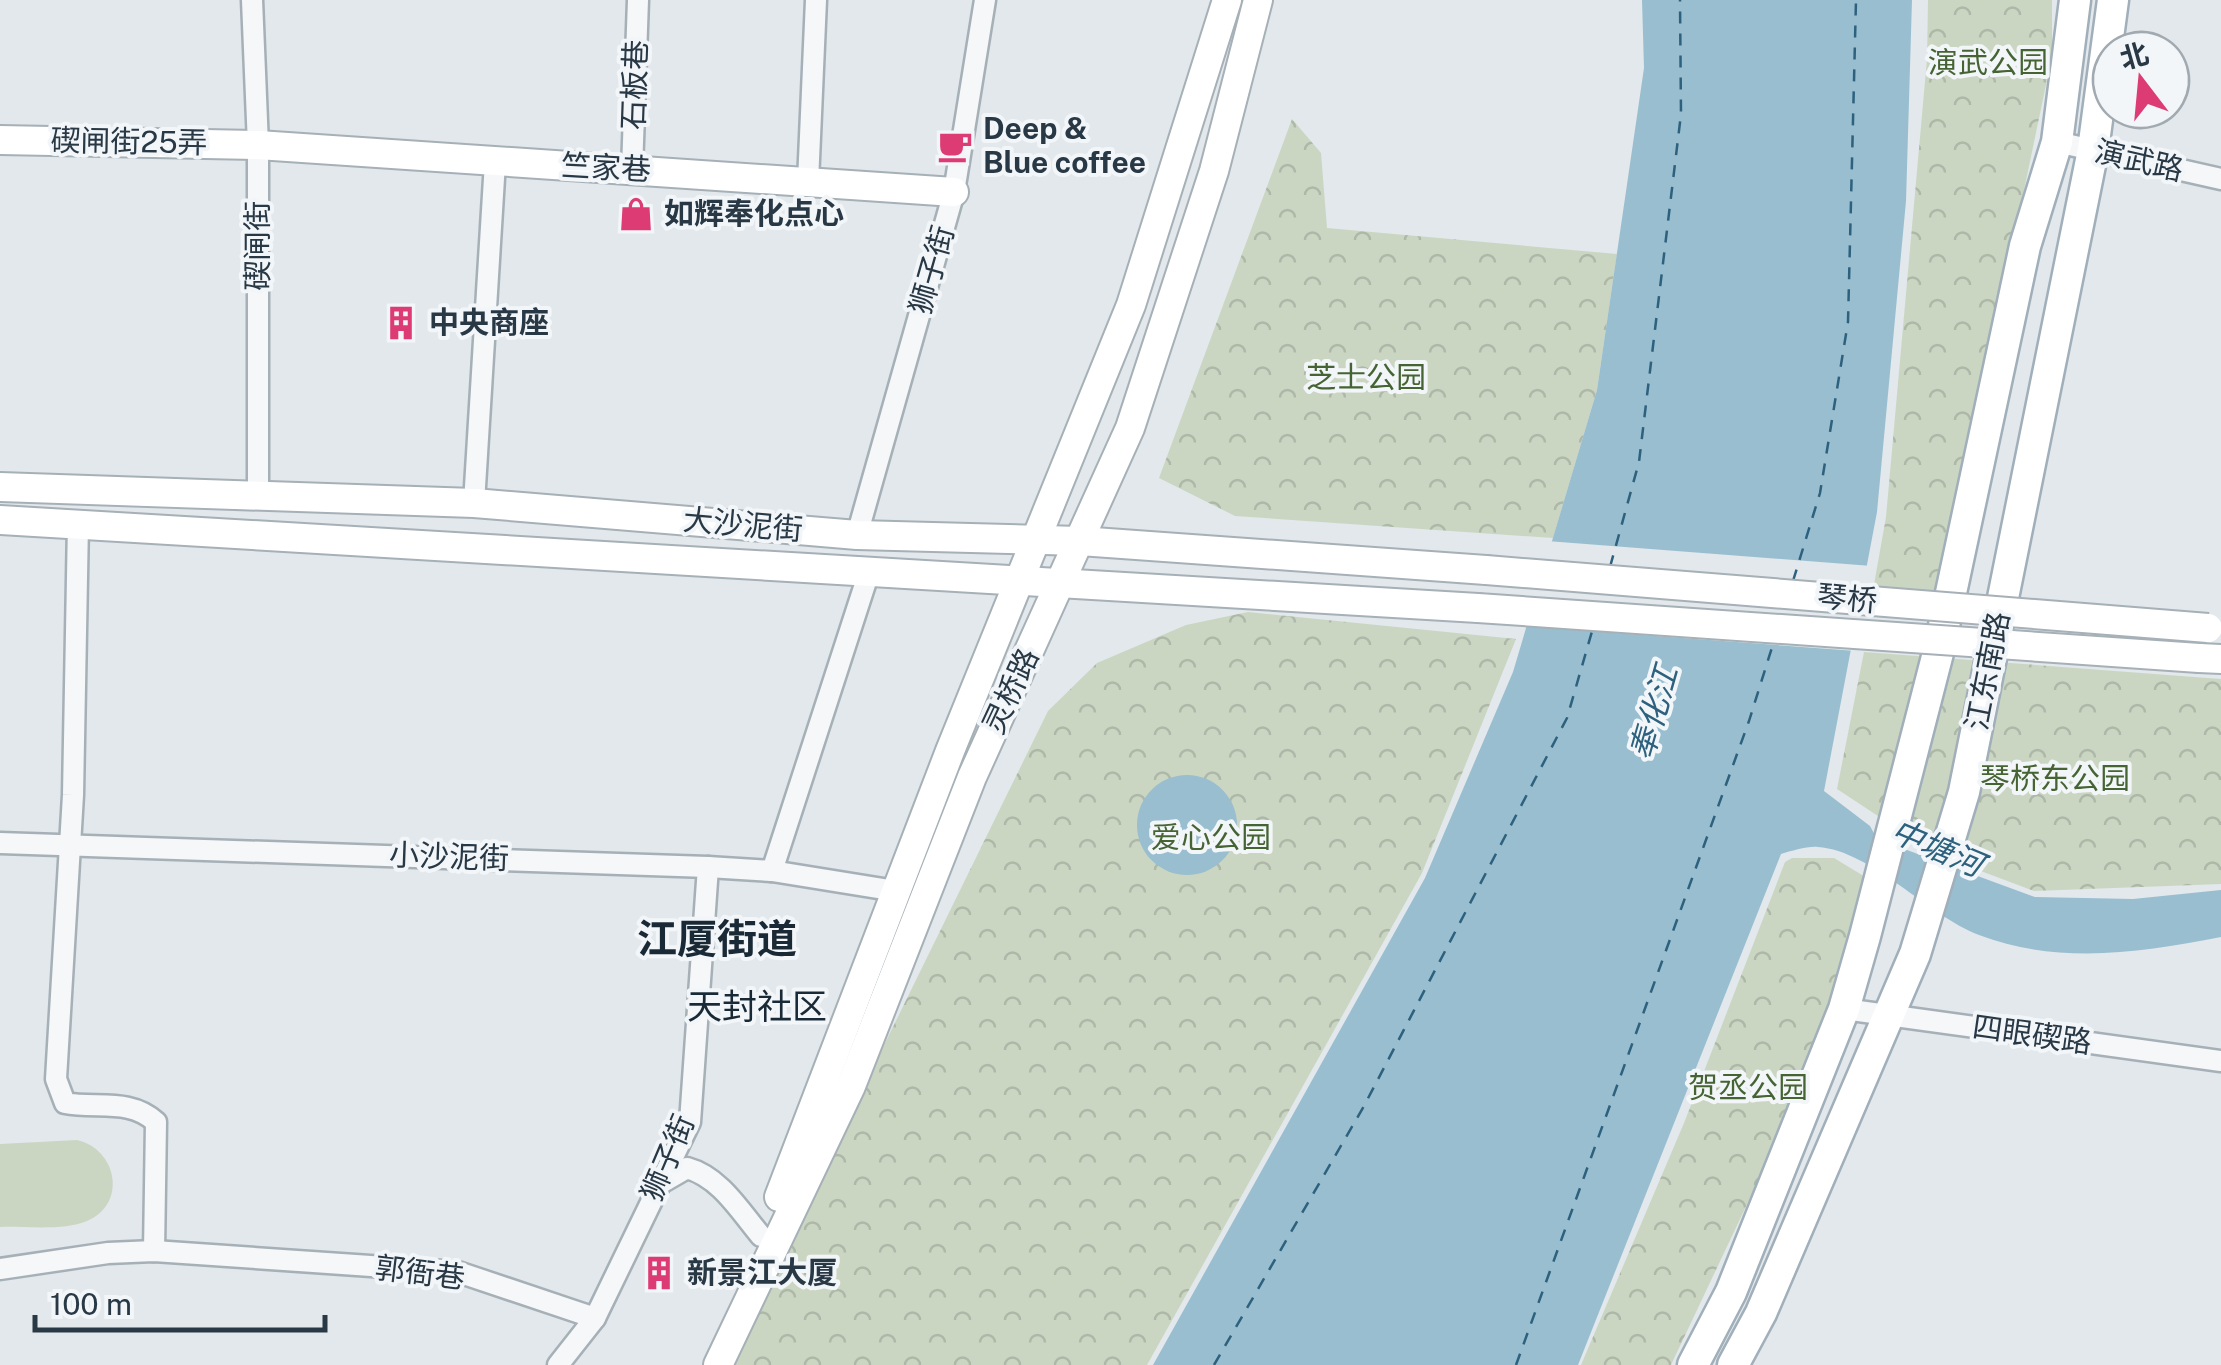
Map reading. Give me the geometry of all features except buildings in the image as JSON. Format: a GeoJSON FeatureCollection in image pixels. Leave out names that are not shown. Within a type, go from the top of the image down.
{"type":"FeatureCollection","features":[{"type":"Feature","properties":{"kind":"main road","name":"灵桥路"},"geometry":{"type":"LineString","coordinates":[[697,1365],[761,1236],[1131,305],[1227,0]]}},
{"type":"Feature","properties":{"kind":"main road","name":"灵桥路"},"geometry":{"type":"LineString","coordinates":[[718,1365],[850,1086],[972,776],[1130,428],[1208,190],[1258,0]]}},
{"type":"Feature","properties":{"kind":"main road","name":"江东南路"},"geometry":{"type":"LineString","coordinates":[[1693,1365],[1731,1292],[1844,1009],[1865,936],[1939,650],[2025,246],[2057,142],[2075,0]]}},
{"type":"Feature","properties":{"kind":"main road","name":"江东南路"},"geometry":{"type":"LineString","coordinates":[[1733,1365],[1761,1313],[1890,1015],[1926,921],[1964,792],[2093,150],[2113,0]]}},
{"type":"Feature","properties":{"kind":"main road","name":"碶闸街25弄"},"geometry":{"type":"LineString","coordinates":[[0,140],[258,145]]}},
{"type":"Feature","properties":{"kind":"main road","name":"竺家巷"},"geometry":{"type":"LineString","coordinates":[[258,145],[954,192]]}},
{"type":"Feature","properties":{"kind":"main road","name":"大沙泥街"},"geometry":{"type":"LineString","coordinates":[[0,487],[258,492],[474,503],[857,534],[1080,542],[1486,570]]}},
{"type":"Feature","properties":{"kind":"main road","name":"大沙泥街"},"geometry":{"type":"LineString","coordinates":[[0,520],[1478,608]]}},
{"type":"Feature","properties":{"kind":"main road","name":"琴桥"},"geometry":{"type":"LineString","coordinates":[[1486,570],[2214,629]]}},
{"type":"Feature","properties":{"kind":"main road","name":"琴桥"},"geometry":{"type":"LineString","coordinates":[[1478,608],[2210,659]]}},
{"type":"Feature","properties":{"kind":"street","name":"碶闸街"},"geometry":{"type":"LineString","coordinates":[[252,0],[258,145],[258,492]]}},
{"type":"Feature","properties":{"kind":"street","name":"石板巷"},"geometry":{"type":"LineString","coordinates":[[632,170],[638,0]]}},
{"type":"Feature","properties":{"kind":"street"},"geometry":{"type":"LineString","coordinates":[[808,182],[816,0]]}},
{"type":"Feature","properties":{"kind":"street","name":"狮子街"},"geometry":{"type":"LineString","coordinates":[[857,534],[954,192],[986,0]]}},
{"type":"Feature","properties":{"kind":"street","name":"演武路"},"geometry":{"type":"LineString","coordinates":[[2057,142],[2221,179]]}},
{"type":"Feature","properties":{"kind":"street"},"geometry":{"type":"LineString","coordinates":[[474,503],[495,162]]}},
{"type":"Feature","properties":{"kind":"street"},"geometry":{"type":"LineString","coordinates":[[78,523],[71,844],[64,884],[58,1096],[74,1105],[134,1108],[156,1122],[154,1252]]}},
{"type":"Feature","properties":{"kind":"street"},"geometry":{"type":"LineString","coordinates":[[772,872],[870,569]]}},
{"type":"Feature","properties":{"kind":"street","name":"小沙泥街"},"geometry":{"type":"LineString","coordinates":[[0,842],[708,867],[772,872],[896,891]]}},
{"type":"Feature","properties":{"kind":"street","name":"狮子街"},"geometry":{"type":"LineString","coordinates":[[558,1365],[595,1318],[690,1122],[708,867]]}},
{"type":"Feature","properties":{"kind":"street","name":"四眼碶路"},"geometry":{"type":"LineString","coordinates":[[1844,1009],[2221,1061]]}},
{"type":"Feature","properties":{"kind":"street"},"geometry":{"type":"LineString","coordinates":[[660,1184],[686,1168],[699,1172],[713,1180],[761,1236]]}},
{"type":"Feature","properties":{"kind":"street","name":"郭衙巷"},"geometry":{"type":"LineString","coordinates":[[0,1270],[108,1253],[154,1252],[458,1272],[595,1318]]}},
{"type":"Feature","properties":{"kind":"green space","name":"演武公园"},"geometry":{"type":"Polygon","coordinates":[[[1928,0],[2052,0],[2052,56],[1939,597],[1873,590],[1886,517],[1927,59],[1928,0]]]}},
{"type":"Feature","properties":{"kind":"green space","name":"芝士公园"},"geometry":{"type":"Polygon","coordinates":[[[1292,119],[1321,153],[1327,228],[1617,254],[1597,390],[1553,538],[1235,516],[1159,478],[1292,119]]]}},
{"type":"Feature","properties":{"kind":"green space","name":"爱心公园"},"geometry":{"type":"Polygon","coordinates":[[[1248,612],[1516,639],[1422,873],[1147,1365],[727,1365],[1048,711],[1097,663],[1186,625],[1248,612]]]}},
{"type":"Feature","properties":{"kind":"green space","name":"琴桥东公园"},"geometry":{"type":"Polygon","coordinates":[[[1864,652],[2221,679],[2221,884],[2034,891],[1877,832],[1881,818],[1837,789],[1864,652]]]}},
{"type":"Feature","properties":{"kind":"green space","name":"贺丞公园"},"geometry":{"type":"Polygon","coordinates":[[[1792,858],[1834,858],[1867,878],[1829,1005],[1776,1143],[1671,1365],[1581,1365],[1684,1123],[1785,862],[1792,858]]]}},
{"type":"Feature","properties":{"kind":"green space"},"geometry":{"type":"Polygon","coordinates":[[[77,1140],[91,1145],[109,1165],[112,1190],[100,1213],[67,1226],[0,1227],[0,1144],[77,1140]]]}},
{"type":"Feature","properties":{"kind":"water","name":"奉化江"},"geometry":{"type":"Polygon","coordinates":[[[1642,0],[1912,0],[1906,201],[1877,512],[1824,791],[1870,826],[1877,839],[2035,897],[2133,899],[2221,890],[2221,937],[2129,951],[2039,950],[1959,926],[1879,871],[1838,851],[1814,847],[1781,854],[1578,1365],[1153,1365],[1425,878],[1513,672],[1597,390],[1644,68],[1642,0]]]}},
{"type":"Feature","properties":{"kind":"water"},"geometry":{"type":"Polygon","coordinates":[[[1187,775],[1206,779],[1222,790],[1233,806],[1237,825],[1233,844],[1222,860],[1206,871],[1187,875],[1168,871],[1152,860],[1141,844],[1137,825],[1141,806],[1152,790],[1168,779],[1187,775]]]}},
{"type":"Feature","properties":{"kind":"pier"},"geometry":{"type":"Polygon","coordinates":[[[1547,541],[1872,566],[1856,651],[1521,626],[1547,541]]]}},
{"type":"Feature","properties":{"kind":"ferry route"},"geometry":{"type":"LineString","coordinates":[[1610,567],[1639,462],[1681,114],[1680,0]]}},
{"type":"Feature","properties":{"kind":"ferry route"},"geometry":{"type":"LineString","coordinates":[[1793,581],[1820,493],[1848,322],[1856,0]]}},
{"type":"Feature","properties":{"kind":"ferry route"},"geometry":{"type":"LineString","coordinates":[[1214,1365],[1364,1106],[1567,718],[1593,628]]}},
{"type":"Feature","properties":{"kind":"ferry route"},"geometry":{"type":"LineString","coordinates":[[1516,1365],[1749,721],[1774,641]]}},
{"type":"Feature","properties":{"kind":"place","name":"Deep & Blue coffee"},"geometry":{"type":"Point","coordinates":[955,146]}},
{"type":"Feature","properties":{"kind":"place","name":"如辉奉化点心"},"geometry":{"type":"Point","coordinates":[636,214]}},
{"type":"Feature","properties":{"kind":"place","name":"中央商座"},"geometry":{"type":"Point","coordinates":[401,323]}},
{"type":"Feature","properties":{"kind":"place","name":"新景江大厦"},"geometry":{"type":"Point","coordinates":[659,1273]}},
{"type":"Feature","properties":{"kind":"district","name":"江厦街道"},"geometry":{"type":"Point","coordinates":[717,939]}},
{"type":"Feature","properties":{"kind":"district","name":"天封社区"},"geometry":{"type":"Point","coordinates":[757,1007]}},
{"type":"Feature","properties":{"kind":"water label","name":"中塘河"},"geometry":{"type":"Point","coordinates":[1937,848]}}]}
